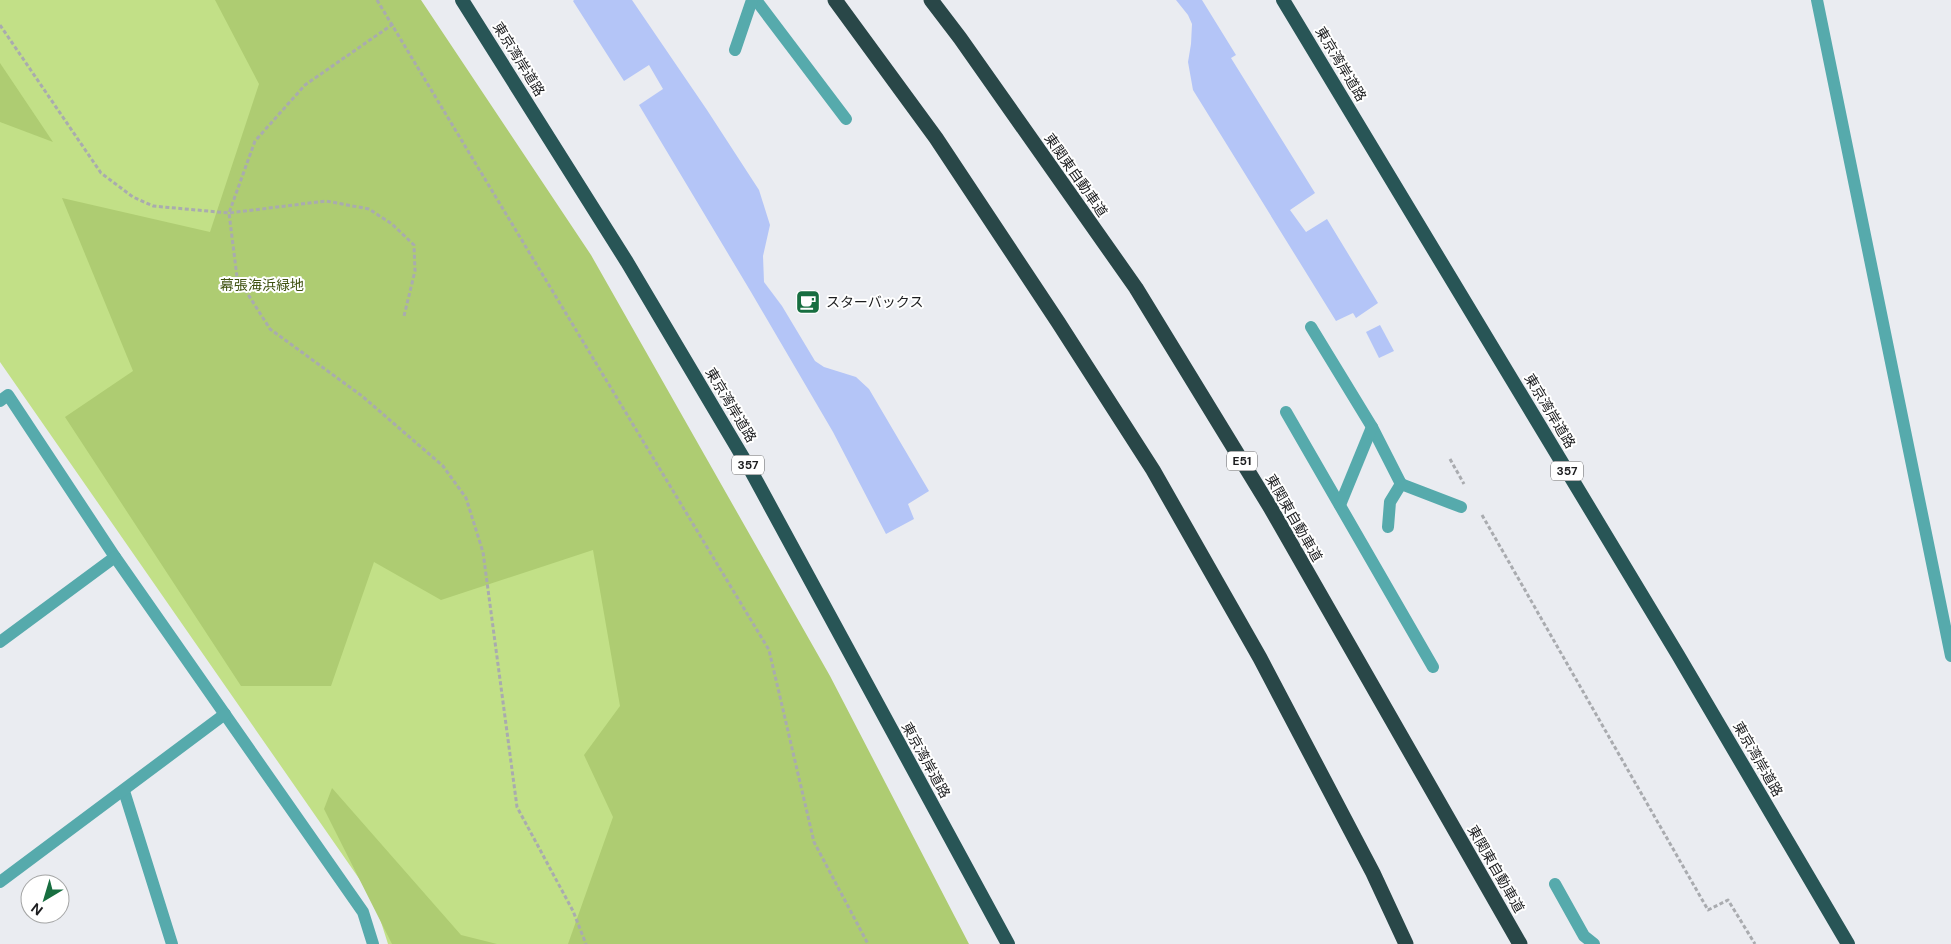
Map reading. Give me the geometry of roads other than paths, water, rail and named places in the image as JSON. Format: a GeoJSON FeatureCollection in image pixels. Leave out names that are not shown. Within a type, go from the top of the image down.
{"type":"FeatureCollection","features":[{"type":"Feature","properties":{"kind":"highway","name":"東京湾岸道路"},"geometry":{"type":"LineString","coordinates":[[462,0],[627,262],[752,472],[1008,944]]}},
{"type":"Feature","properties":{"kind":"highway"},"geometry":{"type":"LineString","coordinates":[[835,0],[936,138],[1153,470],[1264,667],[1373,873],[1406,944]]}},
{"type":"Feature","properties":{"kind":"highway","name":"東関東自動車道"},"geometry":{"type":"LineString","coordinates":[[931,0],[966,46],[1136,288],[1270,507],[1520,944]]}},
{"type":"Feature","properties":{"kind":"highway","name":"東京湾岸道路"},"geometry":{"type":"LineString","coordinates":[[1283,0],[1657,620],[1848,944]]}},
{"type":"Feature","properties":{"kind":"street"},"geometry":{"type":"LineString","coordinates":[[736,50],[754,0]]}},
{"type":"Feature","properties":{"kind":"street"},"geometry":{"type":"LineString","coordinates":[[754,0],[846,119]]}},
{"type":"Feature","properties":{"kind":"street"},"geometry":{"type":"LineString","coordinates":[[1817,0],[1951,656]]}},
{"type":"Feature","properties":{"kind":"street"},"geometry":{"type":"LineString","coordinates":[[1311,327],[1372,427],[1401,484],[1461,507]]}},
{"type":"Feature","properties":{"kind":"street"},"geometry":{"type":"LineString","coordinates":[[0,401],[8,395],[115,557],[363,912],[373,944]]}},
{"type":"Feature","properties":{"kind":"street"},"geometry":{"type":"LineString","coordinates":[[1286,412],[1433,667]]}},
{"type":"Feature","properties":{"kind":"street"},"geometry":{"type":"LineString","coordinates":[[1340,505],[1372,427]]}},
{"type":"Feature","properties":{"kind":"street"},"geometry":{"type":"LineString","coordinates":[[1388,527],[1390,502],[1401,484]]}},
{"type":"Feature","properties":{"kind":"street"},"geometry":{"type":"LineString","coordinates":[[0,642],[115,557]]}},
{"type":"Feature","properties":{"kind":"street"},"geometry":{"type":"LineString","coordinates":[[0,882],[225,714]]}},
{"type":"Feature","properties":{"kind":"street"},"geometry":{"type":"LineString","coordinates":[[124,791],[172,944]]}},
{"type":"Feature","properties":{"kind":"street"},"geometry":{"type":"LineString","coordinates":[[1555,884],[1584,936],[1594,944]]}},
{"type":"Feature","properties":{"kind":"place","name":"スターバックス"},"geometry":{"type":"Point","coordinates":[808,302]}},
{"type":"Feature","properties":{"kind":"park label","name":"幕張海浜緑地"},"geometry":{"type":"Point","coordinates":[262,285]}}]}
